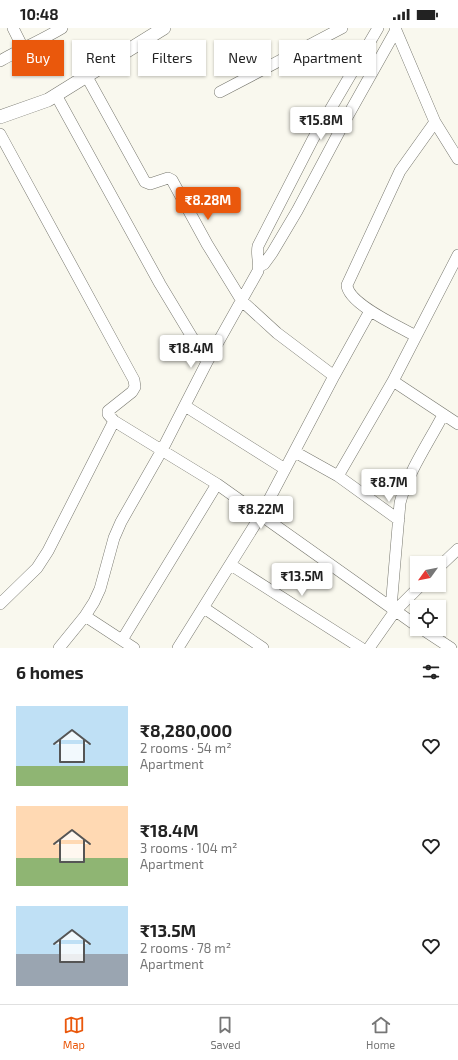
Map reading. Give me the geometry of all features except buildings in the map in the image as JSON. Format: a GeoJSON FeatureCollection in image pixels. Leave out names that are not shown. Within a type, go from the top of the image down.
{"type":"FeatureCollection","features":[{"type":"Feature","properties":{"kind":"street"},"geometry":{"type":"LineString","coordinates":[[13,28],[19,40]]}},
{"type":"Feature","properties":{"kind":"street"},"geometry":{"type":"LineString","coordinates":[[34,40],[46,32],[62,28]]}},
{"type":"Feature","properties":{"kind":"street"},"geometry":{"type":"LineString","coordinates":[[130,49],[164,28]]}},
{"type":"Feature","properties":{"kind":"street"},"geometry":{"type":"LineString","coordinates":[[220,92],[342,28]]}},
{"type":"Feature","properties":{"kind":"street"},"geometry":{"type":"LineString","coordinates":[[260,266],[257,252],[258,246],[313,139],[378,28]]}},
{"type":"Feature","properties":{"kind":"street"},"geometry":{"type":"LineString","coordinates":[[59,648],[85,616],[94,602],[100,589],[114,538],[121,522],[162,450],[207,362],[260,266],[264,264],[283,235],[396,29]]}},
{"type":"Feature","properties":{"kind":"street"},"geometry":{"type":"LineString","coordinates":[[396,29],[435,122],[458,159]]}},
{"type":"Feature","properties":{"kind":"street"},"geometry":{"type":"LineString","coordinates":[[0,61],[12,54]]}},
{"type":"Feature","properties":{"kind":"street"},"geometry":{"type":"LineString","coordinates":[[0,116],[48,100],[86,76],[145,182],[150,184],[168,178],[172,180],[207,244],[242,301],[277,333],[334,376]]}},
{"type":"Feature","properties":{"kind":"street"},"geometry":{"type":"LineString","coordinates":[[56,95],[160,284],[207,362]]}},
{"type":"Feature","properties":{"kind":"street"},"geometry":{"type":"LineString","coordinates":[[416,336],[370,311],[350,293],[347,285],[400,171],[435,122]]}},
{"type":"Feature","properties":{"kind":"street"},"geometry":{"type":"LineString","coordinates":[[0,134],[134,380],[135,387],[132,392],[108,411],[108,414],[114,421],[217,484],[410,621]]}},
{"type":"Feature","properties":{"kind":"street"},"geometry":{"type":"LineString","coordinates":[[338,476],[393,381],[458,255]]}},
{"type":"Feature","properties":{"kind":"street"},"geometry":{"type":"LineString","coordinates":[[178,648],[261,515],[370,311]]}},
{"type":"Feature","properties":{"kind":"street"},"geometry":{"type":"LineString","coordinates":[[393,381],[443,415],[456,419]]}},
{"type":"Feature","properties":{"kind":"street"},"geometry":{"type":"LineString","coordinates":[[185,406],[285,469]]}},
{"type":"Feature","properties":{"kind":"street"},"geometry":{"type":"LineString","coordinates":[[393,610],[401,498],[407,482],[443,415]]}},
{"type":"Feature","properties":{"kind":"street"},"geometry":{"type":"LineString","coordinates":[[0,604],[37,568],[48,551],[114,421]]}},
{"type":"Feature","properties":{"kind":"street"},"geometry":{"type":"LineString","coordinates":[[294,452],[338,476],[399,520]]}},
{"type":"Feature","properties":{"kind":"street"},"geometry":{"type":"LineString","coordinates":[[122,640],[217,484]]}},
{"type":"Feature","properties":{"kind":"street"},"geometry":{"type":"LineString","coordinates":[[446,560],[458,548]]}},
{"type":"Feature","properties":{"kind":"street"},"geometry":{"type":"LineString","coordinates":[[231,565],[361,648]]}},
{"type":"Feature","properties":{"kind":"street"},"geometry":{"type":"LineString","coordinates":[[369,648],[393,610],[413,592]]}},
{"type":"Feature","properties":{"kind":"street"},"geometry":{"type":"LineString","coordinates":[[204,608],[263,648]]}},
{"type":"Feature","properties":{"kind":"street"},"geometry":{"type":"LineString","coordinates":[[85,616],[134,648]]}},
{"type":"Feature","properties":{"kind":"street"},"geometry":{"type":"LineString","coordinates":[[433,636],[451,648]]}}]}
